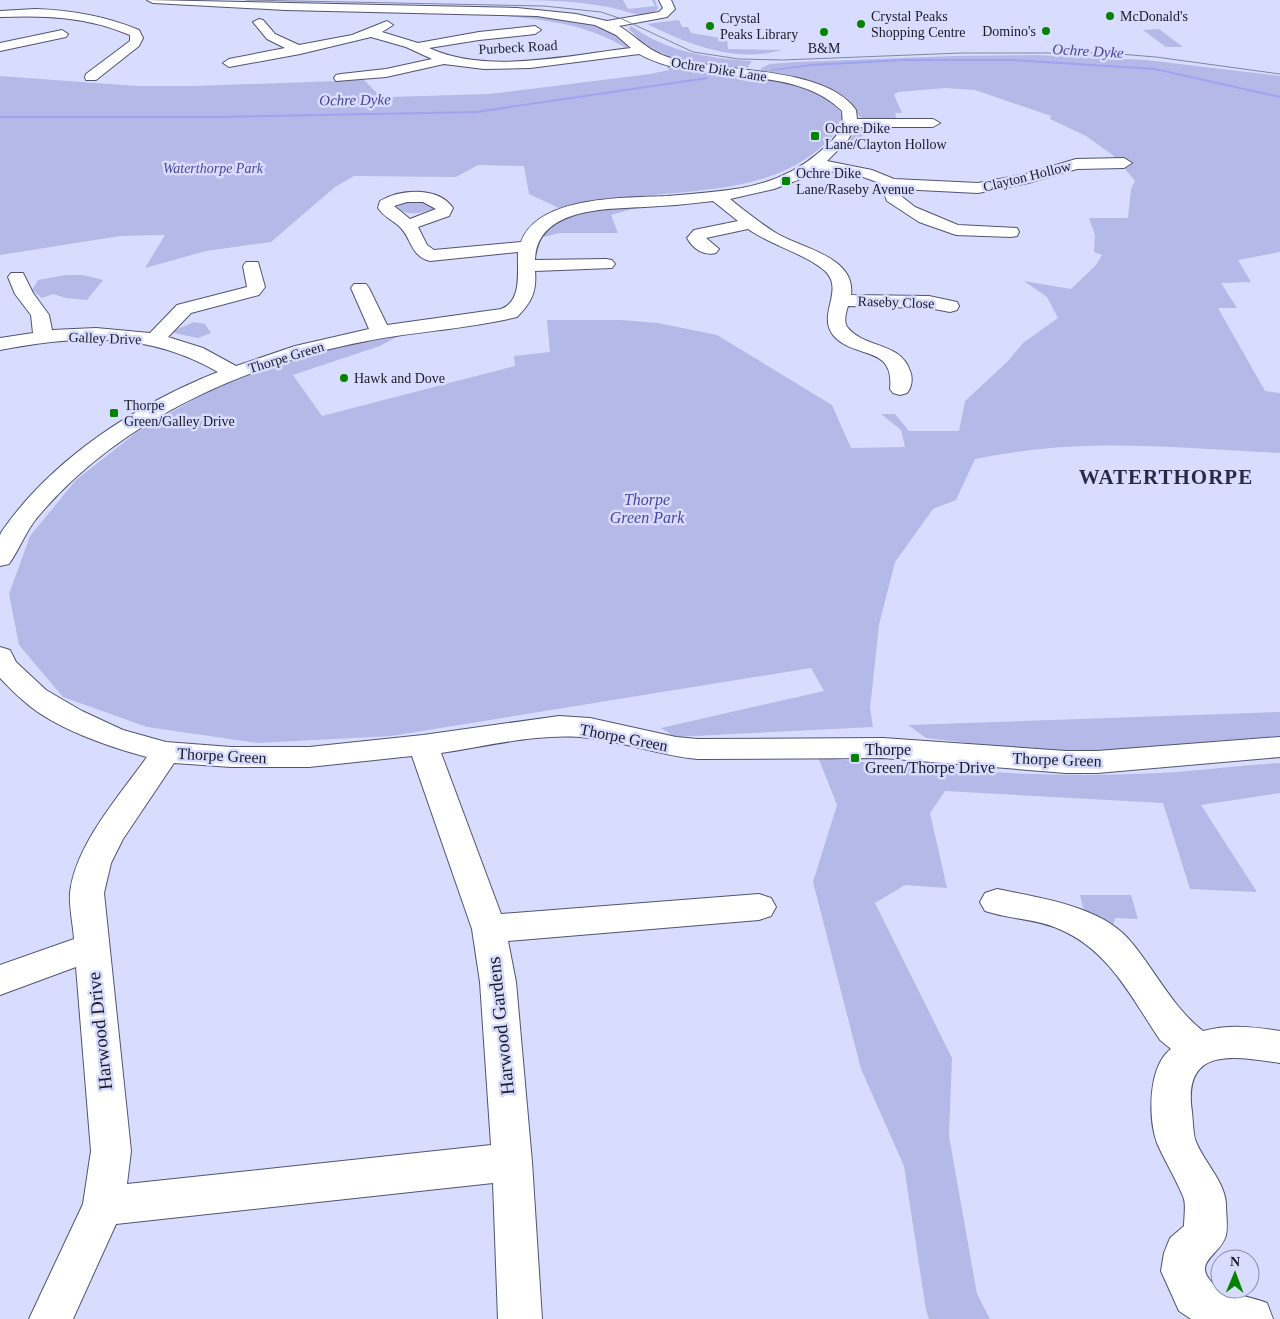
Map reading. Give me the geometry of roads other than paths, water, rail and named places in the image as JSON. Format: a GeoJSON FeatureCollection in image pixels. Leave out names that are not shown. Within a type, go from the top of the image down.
{"type":"FeatureCollection","features":[{"type":"Feature","properties":{"kind":"street"},"geometry":{"type":"LineString","coordinates":[[146,11],[158,0]]}},
{"type":"Feature","properties":{"kind":"street","name":"Ochre Dike Lane"},"geometry":{"type":"LineString","coordinates":[[158,0],[546,14],[583,18],[606,25],[620,32],[641,50],[659,59],[686,66],[772,77],[817,88],[841,100],[851,114],[851,123]]}},
{"type":"Feature","properties":{"kind":"street"},"geometry":{"type":"LineString","coordinates":[[606,25],[663,15],[669,9],[665,0]]}},
{"type":"Feature","properties":{"kind":"street"},"geometry":{"type":"LineString","coordinates":[[229,63],[261,61],[371,33],[386,26],[398,10]]}},
{"type":"Feature","properties":{"kind":"street"},"geometry":{"type":"LineString","coordinates":[[0,14],[60,14],[103,20],[135,33],[137,38],[135,43],[104,67],[89,72]]}},
{"type":"Feature","properties":{"kind":"street"},"geometry":{"type":"LineString","coordinates":[[103,20],[128,16]]}},
{"type":"Feature","properties":{"kind":"street"},"geometry":{"type":"LineString","coordinates":[[258,22],[272,38],[300,50]]}},
{"type":"Feature","properties":{"kind":"street"},"geometry":{"type":"LineString","coordinates":[[417,48],[503,31],[535,30]]}},
{"type":"Feature","properties":{"kind":"street","name":"Purbeck Road"},"geometry":{"type":"LineString","coordinates":[[371,33],[417,48],[444,60],[484,65],[512,65],[641,50]]}},
{"type":"Feature","properties":{"kind":"street"},"geometry":{"type":"LineString","coordinates":[[0,47],[62,34]]}},
{"type":"Feature","properties":{"kind":"street"},"geometry":{"type":"LineString","coordinates":[[341,78],[373,77],[444,60]]}},
{"type":"Feature","properties":{"kind":"street"},"geometry":{"type":"LineString","coordinates":[[606,264],[526,266],[526,247],[540,227],[565,212],[599,205],[716,196],[769,184],[797,174],[814,164],[835,145],[851,123],[933,123]]}},
{"type":"Feature","properties":{"kind":"street","name":"Clayton Hollow"},"geometry":{"type":"LineString","coordinates":[[814,164],[873,175],[886,180],[890,184],[978,188],[1028,178],[1076,164],[1124,163]]}},
{"type":"Feature","properties":{"kind":"street"},"geometry":{"type":"LineString","coordinates":[[890,184],[893,198],[909,210],[925,218],[956,230],[1011,232]]}},
{"type":"Feature","properties":{"kind":"street"},"geometry":{"type":"LineString","coordinates":[[716,196],[773,239],[830,267],[839,275],[843,286],[842,300],[836,322],[840,331],[852,341],[889,355],[898,363],[902,382],[900,389]]}},
{"type":"Feature","properties":{"kind":"street"},"geometry":{"type":"LineString","coordinates":[[710,249],[698,242],[696,238],[700,234],[753,223]]}},
{"type":"Feature","properties":{"kind":"street"},"geometry":{"type":"LineString","coordinates":[[408,226],[420,248],[431,262],[511,246],[526,247]]}},
{"type":"Feature","properties":{"kind":"street"},"geometry":{"type":"LineString","coordinates":[[154,340],[184,309],[253,291],[256,287],[252,266]]}},
{"type":"Feature","properties":{"kind":"street","name":"Thorpe Green"},"geometry":{"type":"LineString","coordinates":[[0,559],[5,547],[30,510],[83,459],[143,418],[202,386],[234,373],[302,351],[380,332],[495,316],[510,312],[520,306],[527,290],[526,266]]}},
{"type":"Feature","properties":{"kind":"street"},"geometry":{"type":"LineString","coordinates":[[17,278],[24,294],[40,315],[43,337]]}},
{"type":"Feature","properties":{"kind":"street"},"geometry":{"type":"LineString","coordinates":[[360,288],[380,332]]}},
{"type":"Feature","properties":{"kind":"street","name":"Raseby Close"},"geometry":{"type":"LineString","coordinates":[[842,300],[929,302],[950,306]]}},
{"type":"Feature","properties":{"kind":"street","name":"Galley Drive"},"geometry":{"type":"LineString","coordinates":[[0,344],[43,337],[119,335],[154,340],[190,349],[234,373]]}},
{"type":"Feature","properties":{"kind":"street","name":"Thorpe Green"},"geometry":{"type":"LineString","coordinates":[[0,656],[4,666],[36,697],[72,718],[114,738],[166,752],[231,757],[309,757],[423,745],[559,726],[590,728],[698,750],[882,748],[1066,762],[1280,747]]}},
{"type":"Feature","properties":{"kind":"street","name":"Harwood Gardens"},"geometry":{"type":"LineString","coordinates":[[423,745],[489,929],[498,982],[512,1162],[520,1319]]}},
{"type":"Feature","properties":{"kind":"street","name":"Harwood Drive"},"geometry":{"type":"LineString","coordinates":[[51,1319],[103,1206],[111,1150],[87,893],[95,863],[109,834],[166,752]]}},
{"type":"Feature","properties":{"kind":"street"},"geometry":{"type":"LineString","coordinates":[[996,902],[1067,916],[1104,938],[1119,951],[1173,1029],[1198,1049]]}},
{"type":"Feature","properties":{"kind":"street"},"geometry":{"type":"LineString","coordinates":[[489,929],[759,908]]}},
{"type":"Feature","properties":{"kind":"street"},"geometry":{"type":"LineString","coordinates":[[0,980],[91,947]]}},
{"type":"Feature","properties":{"kind":"street"},"geometry":{"type":"LineString","coordinates":[[1251,1319],[1218,1311],[1194,1296],[1182,1271],[1186,1253],[1205,1235],[1205,1199],[1176,1141],[1170,1095],[1177,1066],[1198,1049],[1222,1042],[1246,1042],[1280,1047]]}},
{"type":"Feature","properties":{"kind":"street"},"geometry":{"type":"LineString","coordinates":[[103,1206],[512,1162]]}},
{"type":"Feature","properties":{"kind":"waterway","name":"Ochre Dyke"},"geometry":{"type":"LineString","coordinates":[[771,70],[811,65],[904,60],[1013,60],[1155,69],[1280,97]]}},
{"type":"Feature","properties":{"kind":"waterway","name":"Ochre Dyke"},"geometry":{"type":"LineString","coordinates":[[0,117],[218,117],[476,112],[707,78]]}},
{"type":"Feature","properties":{"kind":"tram line"},"geometry":{"type":"LineString","coordinates":[[246,0],[544,6],[601,12],[622,19],[693,52],[739,59],[783,60],[961,53],[1107,53],[1156,57],[1280,74]]}},
{"type":"Feature","properties":{"kind":"place","name":"McDonald's"},"geometry":{"type":"Point","coordinates":[1110,16]}},
{"type":"Feature","properties":{"kind":"place","name":"Crystal Peaks Shopping Centre"},"geometry":{"type":"Point","coordinates":[861,24]}},
{"type":"Feature","properties":{"kind":"place","name":"Crystal Peaks Library"},"geometry":{"type":"Point","coordinates":[710,26]}},
{"type":"Feature","properties":{"kind":"place","name":"Domino's"},"geometry":{"type":"Point","coordinates":[1046,31]}},
{"type":"Feature","properties":{"kind":"place","name":"B&M"},"geometry":{"type":"Point","coordinates":[824,32]}},
{"type":"Feature","properties":{"kind":"place","name":"Ochre Dike Lane/Clayton Hollow"},"geometry":{"type":"Point","coordinates":[815,136]}},
{"type":"Feature","properties":{"kind":"place","name":"Ochre Dike Lane/Raseby Avenue"},"geometry":{"type":"Point","coordinates":[786,181]}},
{"type":"Feature","properties":{"kind":"place","name":"Hawk and Dove"},"geometry":{"type":"Point","coordinates":[344,378]}},
{"type":"Feature","properties":{"kind":"place","name":"Thorpe Green/Galley Drive"},"geometry":{"type":"Point","coordinates":[114,413]}},
{"type":"Feature","properties":{"kind":"place","name":"Thorpe Green/Thorpe Drive"},"geometry":{"type":"Point","coordinates":[855,758]}},
{"type":"Feature","properties":{"kind":"district","name":"WATERTHORPE"},"geometry":{"type":"Point","coordinates":[1166,477]}},
{"type":"Feature","properties":{"kind":"park label","name":"Waterthorpe Park"},"geometry":{"type":"Point","coordinates":[213,168]}},
{"type":"Feature","properties":{"kind":"park label","name":"Thorpe Green Park"},"geometry":{"type":"Point","coordinates":[647,508]}}]}
